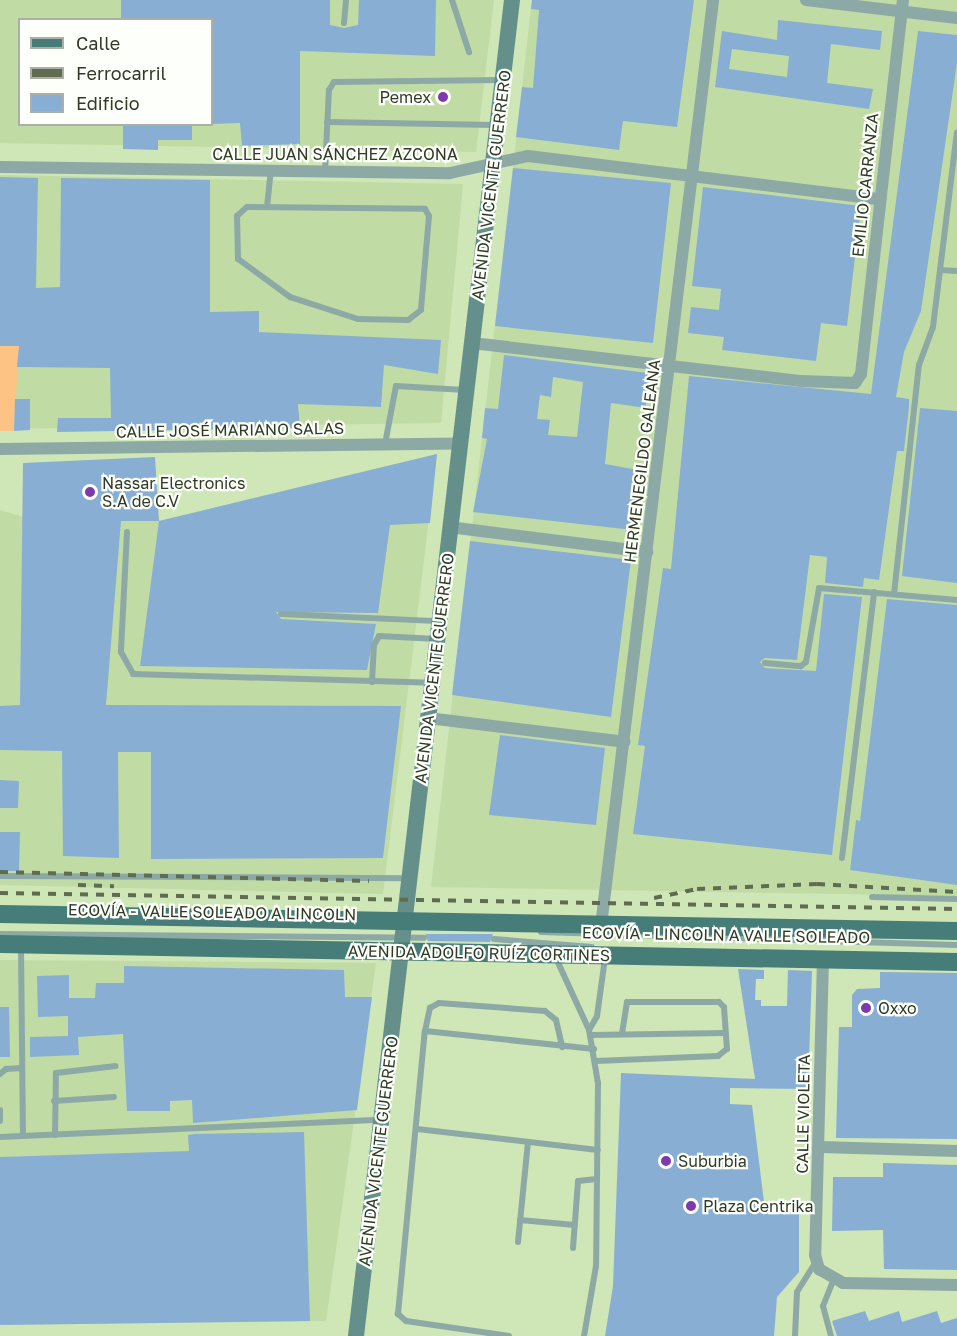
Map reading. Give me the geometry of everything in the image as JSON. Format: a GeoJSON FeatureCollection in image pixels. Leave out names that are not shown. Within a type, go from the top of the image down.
{"type":"FeatureCollection","features":[{"type":"Feature","properties":{"kind":"main road","name":"AVENIDA VICENTE GUERRERO"},"geometry":{"type":"LineString","coordinates":[[356,1336],[512,0]]}},
{"type":"Feature","properties":{"kind":"main road","name":"AVENIDA ADOLFO RUÍZ CORTINES"},"geometry":{"type":"LineString","coordinates":[[0,914],[403,935],[554,955],[957,962]]}},
{"type":"Feature","properties":{"kind":"main road","name":"AVENIDA ADOLFO RUÍZ CORTINES"},"geometry":{"type":"LineString","coordinates":[[0,944],[403,935],[602,926],[957,931]]}},
{"type":"Feature","properties":{"kind":"street","name":"HERMENEGILDO GALEANA"},"geometry":{"type":"LineString","coordinates":[[602,926],[671,366],[713,0]]}},
{"type":"Feature","properties":{"kind":"street"},"geometry":{"type":"LineString","coordinates":[[806,0],[902,6],[957,18]]}},
{"type":"Feature","properties":{"kind":"street","name":"EMILIO CARRANZA"},"geometry":{"type":"LineString","coordinates":[[671,366],[850,385],[861,374],[902,6]]}},
{"type":"Feature","properties":{"kind":"street","name":"CALLE JUAN SÁNCHEZ AZCONA"},"geometry":{"type":"LineString","coordinates":[[0,168],[450,173],[528,156],[880,199]]}},
{"type":"Feature","properties":{"kind":"street"},"geometry":{"type":"LineString","coordinates":[[472,343],[671,366]]}},
{"type":"Feature","properties":{"kind":"street","name":"CALLE JOSÉ MARIANO SALAS"},"geometry":{"type":"LineString","coordinates":[[0,449],[460,443]]}},
{"type":"Feature","properties":{"kind":"street"},"geometry":{"type":"LineString","coordinates":[[450,527],[647,552]]}},
{"type":"Feature","properties":{"kind":"street"},"geometry":{"type":"LineString","coordinates":[[428,718],[625,742]]}},
{"type":"Feature","properties":{"kind":"street","name":"CALLE VIOLETA"},"geometry":{"type":"LineString","coordinates":[[816,1261],[823,959]]}},
{"type":"Feature","properties":{"kind":"street"},"geometry":{"type":"LineString","coordinates":[[820,1148],[957,1150]]}},
{"type":"Feature","properties":{"kind":"street"},"geometry":{"type":"LineString","coordinates":[[816,1261],[833,1281],[957,1285]]}},
{"type":"Feature","properties":{"kind":"lane"},"geometry":{"type":"LineString","coordinates":[[344,23],[346,0]]}},
{"type":"Feature","properties":{"kind":"lane"},"geometry":{"type":"LineString","coordinates":[[452,0],[469,52]]}},
{"type":"Feature","properties":{"kind":"lane"},"geometry":{"type":"LineString","coordinates":[[326,171],[329,90],[340,79],[503,80]]}},
{"type":"Feature","properties":{"kind":"lane"},"geometry":{"type":"LineString","coordinates":[[327,122],[498,126]]}},
{"type":"Feature","properties":{"kind":"lane"},"geometry":{"type":"LineString","coordinates":[[894,594],[919,365],[933,327],[957,132]]}},
{"type":"Feature","properties":{"kind":"lane"},"geometry":{"type":"LineString","coordinates":[[267,207],[271,170]]}},
{"type":"Feature","properties":{"kind":"lane"},"geometry":{"type":"LineString","coordinates":[[267,207],[425,209],[429,216],[421,310],[408,320],[358,319],[279,290],[241,264],[236,251],[239,211],[267,207]]}},
{"type":"Feature","properties":{"kind":"lane"},"geometry":{"type":"LineString","coordinates":[[940,270],[957,271]]}},
{"type":"Feature","properties":{"kind":"lane"},"geometry":{"type":"LineString","coordinates":[[385,444],[396,386],[466,390]]}},
{"type":"Feature","properties":{"kind":"lane"},"geometry":{"type":"LineString","coordinates":[[127,532],[121,652],[122,661],[133,674],[432,683]]}},
{"type":"Feature","properties":{"kind":"lane"},"geometry":{"type":"LineString","coordinates":[[765,663],[801,666],[806,662],[819,588],[957,600]]}},
{"type":"Feature","properties":{"kind":"lane"},"geometry":{"type":"LineString","coordinates":[[842,858],[874,592]]}},
{"type":"Feature","properties":{"kind":"lane"},"geometry":{"type":"LineString","coordinates":[[281,614],[439,621]]}},
{"type":"Feature","properties":{"kind":"lane"},"geometry":{"type":"LineString","coordinates":[[372,682],[374,645],[380,636],[437,639]]}},
{"type":"Feature","properties":{"kind":"lane"},"geometry":{"type":"LineString","coordinates":[[0,876],[409,878]]}},
{"type":"Feature","properties":{"kind":"lane"},"geometry":{"type":"LineString","coordinates":[[872,897],[957,899]]}},
{"type":"Feature","properties":{"kind":"lane","name":"ECOVÍA - VALLE SOLEADO A LINCOLN"},"geometry":{"type":"LineString","coordinates":[[0,923],[403,935],[424,928]]}},
{"type":"Feature","properties":{"kind":"lane"},"geometry":{"type":"LineString","coordinates":[[494,929],[957,945]]}},
{"type":"Feature","properties":{"kind":"lane"},"geometry":{"type":"LineString","coordinates":[[0,934],[403,935],[424,938]]}},
{"type":"Feature","properties":{"kind":"lane","name":"ECOVÍA - LINCOLN A VALLE SOLEADO"},"geometry":{"type":"LineString","coordinates":[[494,939],[595,947],[957,954]]}},
{"type":"Feature","properties":{"kind":"lane"},"geometry":{"type":"LineString","coordinates":[[21,945],[23,1136]]}},
{"type":"Feature","properties":{"kind":"lane"},"geometry":{"type":"LineString","coordinates":[[554,955],[590,1033],[596,1061],[598,1150],[596,1266],[584,1336]]}},
{"type":"Feature","properties":{"kind":"lane"},"geometry":{"type":"LineString","coordinates":[[590,1033],[597,1016],[605,956]]}},
{"type":"Feature","properties":{"kind":"lane"},"geometry":{"type":"LineString","coordinates":[[596,1061],[718,1056],[727,1049],[722,1003],[631,1001],[623,1008],[622,1033]]}},
{"type":"Feature","properties":{"kind":"lane"},"geometry":{"type":"LineString","coordinates":[[509,1336],[406,1322],[398,1314],[425,1031],[430,1008],[439,1003],[545,1011],[556,1020],[562,1047]]}},
{"type":"Feature","properties":{"kind":"lane"},"geometry":{"type":"LineString","coordinates":[[425,1031],[594,1049]]}},
{"type":"Feature","properties":{"kind":"lane"},"geometry":{"type":"LineString","coordinates":[[590,1033],[725,1033]]}},
{"type":"Feature","properties":{"kind":"lane"},"geometry":{"type":"LineString","coordinates":[[55,1134],[53,1078],[59,1070],[116,1066]]}},
{"type":"Feature","properties":{"kind":"lane"},"geometry":{"type":"LineString","coordinates":[[0,1074],[6,1069],[22,1068]]}},
{"type":"Feature","properties":{"kind":"lane"},"geometry":{"type":"LineString","coordinates":[[54,1101],[114,1097]]}},
{"type":"Feature","properties":{"kind":"lane"},"geometry":{"type":"LineString","coordinates":[[0,1110],[0,1121]]}},
{"type":"Feature","properties":{"kind":"lane"},"geometry":{"type":"LineString","coordinates":[[0,1137],[381,1120]]}},
{"type":"Feature","properties":{"kind":"lane"},"geometry":{"type":"LineString","coordinates":[[417,1129],[598,1150]]}},
{"type":"Feature","properties":{"kind":"lane"},"geometry":{"type":"LineString","coordinates":[[518,1242],[528,1142]]}},
{"type":"Feature","properties":{"kind":"lane"},"geometry":{"type":"LineString","coordinates":[[573,1248],[578,1181],[597,1179]]}},
{"type":"Feature","properties":{"kind":"lane"},"geometry":{"type":"LineString","coordinates":[[520,1220],[575,1225]]}},
{"type":"Feature","properties":{"kind":"lane"},"geometry":{"type":"LineString","coordinates":[[795,1336],[797,1292],[816,1261]]}},
{"type":"Feature","properties":{"kind":"lane"},"geometry":{"type":"LineString","coordinates":[[831,1336],[823,1306],[833,1281]]}},
{"type":"Feature","properties":{"kind":"shaded area"},"geometry":{"type":"Polygon","coordinates":[[[0,0],[494,0],[476,152],[0,143],[0,0]]]}},
{"type":"Feature","properties":{"kind":"shaded area"},"geometry":{"type":"Polygon","coordinates":[[[532,0],[957,0],[957,896],[431,887],[532,0]]]}},
{"type":"Feature","properties":{"kind":"shaded area"},"geometry":{"type":"Polygon","coordinates":[[[0,175],[463,184],[441,423],[0,429],[0,175]]]}},
{"type":"Feature","properties":{"kind":"shaded area"},"geometry":{"type":"Polygon","coordinates":[[[0,346],[19,346],[14,431],[0,431],[0,346]]]}},
{"type":"Feature","properties":{"kind":"shaded area"},"geometry":{"type":"Polygon","coordinates":[[[437,454],[383,894],[0,885],[0,510],[23,517],[159,521],[437,454]]]}},
{"type":"Feature","properties":{"kind":"shaded area"},"geometry":{"type":"Polygon","coordinates":[[[0,960],[376,963],[326,1321],[0,1325],[0,960]]]}},
{"type":"Feature","properties":{"kind":"building"},"geometry":{"type":"Polygon","coordinates":[[[121,0],[330,0],[330,25],[344,28],[358,25],[359,0],[436,0],[435,56],[300,51],[300,144],[242,146],[240,123],[213,124],[213,18],[121,18],[121,0]]]}},
{"type":"Feature","properties":{"kind":"building"},"geometry":{"type":"Polygon","coordinates":[[[532,0],[694,0],[677,127],[623,121],[619,150],[516,137],[522,87],[533,88],[539,10],[531,9],[532,0]]]}},
{"type":"Feature","properties":{"kind":"building"},"geometry":{"type":"Polygon","coordinates":[[[778,20],[882,31],[880,50],[831,44],[827,83],[873,89],[869,109],[715,87],[722,31],[777,40],[778,20]],[[732,49],[729,69],[787,77],[789,56],[732,49]]]}},
{"type":"Feature","properties":{"kind":"building"},"geometry":{"type":"Polygon","coordinates":[[[918,31],[957,35],[957,63],[921,311],[904,352],[896,397],[909,399],[909,407],[904,451],[897,451],[879,580],[864,578],[863,587],[825,583],[827,557],[810,555],[797,660],[765,658],[760,662],[765,668],[816,671],[824,594],[862,597],[832,855],[633,834],[645,746],[638,745],[663,568],[671,569],[689,376],[871,394],[918,31]]]}},
{"type":"Feature","properties":{"kind":"building"},"geometry":{"type":"Polygon","coordinates":[[[123,126],[192,126],[192,140],[158,140],[158,150],[123,149],[123,126]]]}},
{"type":"Feature","properties":{"kind":"building"},"geometry":{"type":"Polygon","coordinates":[[[513,168],[671,183],[653,343],[495,326],[513,168]]]}},
{"type":"Feature","properties":{"kind":"building"},"geometry":{"type":"Polygon","coordinates":[[[0,177],[38,178],[36,288],[60,287],[61,178],[210,180],[210,312],[259,311],[259,332],[441,340],[438,374],[384,365],[381,407],[298,404],[300,428],[57,432],[58,418],[111,418],[110,368],[17,367],[19,346],[0,346],[0,177]]]}},
{"type":"Feature","properties":{"kind":"building"},"geometry":{"type":"Polygon","coordinates":[[[703,187],[861,206],[847,326],[821,323],[816,361],[722,350],[724,337],[688,333],[691,307],[719,310],[721,289],[692,286],[703,187]]]}},
{"type":"Feature","properties":{"kind":"building"},"geometry":{"type":"Polygon","coordinates":[[[504,355],[648,373],[646,408],[611,403],[605,464],[638,470],[633,530],[473,512],[487,439],[482,438],[485,408],[498,409],[504,355]],[[553,377],[551,397],[540,395],[537,419],[550,420],[548,435],[577,437],[583,382],[553,377]]]}},
{"type":"Feature","properties":{"kind":"building"},"geometry":{"type":"Polygon","coordinates":[[[15,399],[30,399],[30,430],[14,431],[15,399]]]}},
{"type":"Feature","properties":{"kind":"building"},"geometry":{"type":"Polygon","coordinates":[[[920,408],[957,411],[957,583],[902,576],[920,408]]]}},
{"type":"Feature","properties":{"kind":"building"},"geometry":{"type":"Polygon","coordinates":[[[437,454],[430,523],[390,525],[378,613],[276,612],[281,619],[376,624],[367,670],[140,666],[159,521],[437,454]]]}},
{"type":"Feature","properties":{"kind":"building"},"geometry":{"type":"Polygon","coordinates":[[[155,457],[159,521],[121,521],[106,705],[401,706],[383,858],[151,859],[151,752],[118,752],[119,858],[63,856],[62,751],[0,750],[0,706],[20,705],[23,463],[155,457]]]}},
{"type":"Feature","properties":{"kind":"building"},"geometry":{"type":"Polygon","coordinates":[[[470,541],[631,560],[611,717],[452,695],[470,541]]]}},
{"type":"Feature","properties":{"kind":"building"},"geometry":{"type":"Polygon","coordinates":[[[887,599],[957,605],[957,885],[850,870],[856,820],[860,821],[887,599]]]}},
{"type":"Feature","properties":{"kind":"building"},"geometry":{"type":"Polygon","coordinates":[[[500,735],[605,748],[596,825],[489,815],[500,735]]]}},
{"type":"Feature","properties":{"kind":"building"},"geometry":{"type":"Polygon","coordinates":[[[0,780],[19,781],[18,808],[0,808],[0,780]]]}},
{"type":"Feature","properties":{"kind":"building"},"geometry":{"type":"Polygon","coordinates":[[[0,832],[20,832],[19,871],[0,871],[0,832]]]}},
{"type":"Feature","properties":{"kind":"building"},"geometry":{"type":"Polygon","coordinates":[[[425,933],[493,934],[490,942],[428,941],[425,933]]]}},
{"type":"Feature","properties":{"kind":"building"},"geometry":{"type":"Polygon","coordinates":[[[124,966],[344,970],[345,997],[372,997],[357,1110],[193,1123],[192,1100],[170,1101],[170,1111],[127,1111],[123,1034],[78,1037],[79,1055],[30,1057],[30,1037],[68,1036],[68,1016],[38,1017],[37,976],[69,975],[69,998],[95,998],[96,983],[124,983],[124,966]]]}},
{"type":"Feature","properties":{"kind":"building","name":"Plaza Centrika"},"geometry":{"type":"Polygon","coordinates":[[[738,969],[764,970],[764,979],[756,979],[755,1000],[761,1000],[761,1006],[787,1006],[788,970],[812,971],[808,1089],[730,1088],[730,1104],[752,1105],[765,1210],[799,1213],[799,1272],[777,1297],[774,1336],[605,1336],[613,1286],[621,1073],[755,1079],[738,969]]]}},
{"type":"Feature","properties":{"kind":"building"},"geometry":{"type":"Polygon","coordinates":[[[880,972],[957,973],[957,1139],[836,1138],[839,1027],[852,1027],[852,995],[857,989],[880,988],[880,972]]]}},
{"type":"Feature","properties":{"kind":"building"},"geometry":{"type":"Polygon","coordinates":[[[0,1007],[9,1007],[10,1057],[0,1057],[0,1007]]]}},
{"type":"Feature","properties":{"kind":"building"},"geometry":{"type":"Polygon","coordinates":[[[304,1132],[310,1321],[0,1325],[0,1157],[189,1151],[188,1135],[194,1134],[304,1132]]]}},
{"type":"Feature","properties":{"kind":"building"},"geometry":{"type":"Polygon","coordinates":[[[883,1163],[957,1165],[957,1270],[884,1269],[883,1230],[832,1231],[833,1177],[883,1177],[883,1163]]]}},
{"type":"Feature","properties":{"kind":"building"},"geometry":{"type":"Polygon","coordinates":[[[865,1311],[869,1321],[899,1311],[902,1322],[937,1311],[941,1323],[957,1318],[957,1336],[837,1336],[832,1321],[865,1311]]]}},
{"type":"Feature","properties":{"kind":"railway"},"geometry":{"type":"LineString","coordinates":[[0,872],[369,881]]}},
{"type":"Feature","properties":{"kind":"railway"},"geometry":{"type":"LineString","coordinates":[[654,898],[697,889],[817,884],[957,892]]}},
{"type":"Feature","properties":{"kind":"railway"},"geometry":{"type":"LineString","coordinates":[[78,885],[114,886]]}},
{"type":"Feature","properties":{"kind":"railway"},"geometry":{"type":"LineString","coordinates":[[0,893],[957,909]]}},
{"type":"Feature","properties":{"kind":"place","name":"Pemex"},"geometry":{"type":"Point","coordinates":[443,97]}},
{"type":"Feature","properties":{"kind":"place","name":"Nassar Electronics S.A de C.V"},"geometry":{"type":"Point","coordinates":[90,492]}},
{"type":"Feature","properties":{"kind":"place","name":"Oxxo"},"geometry":{"type":"Point","coordinates":[866,1008]}},
{"type":"Feature","properties":{"kind":"place","name":"Suburbia"},"geometry":{"type":"Point","coordinates":[666,1161]}},
{"type":"Feature","properties":{"kind":"place","name":"Plaza Centrika"},"geometry":{"type":"Point","coordinates":[691,1206]}}]}
